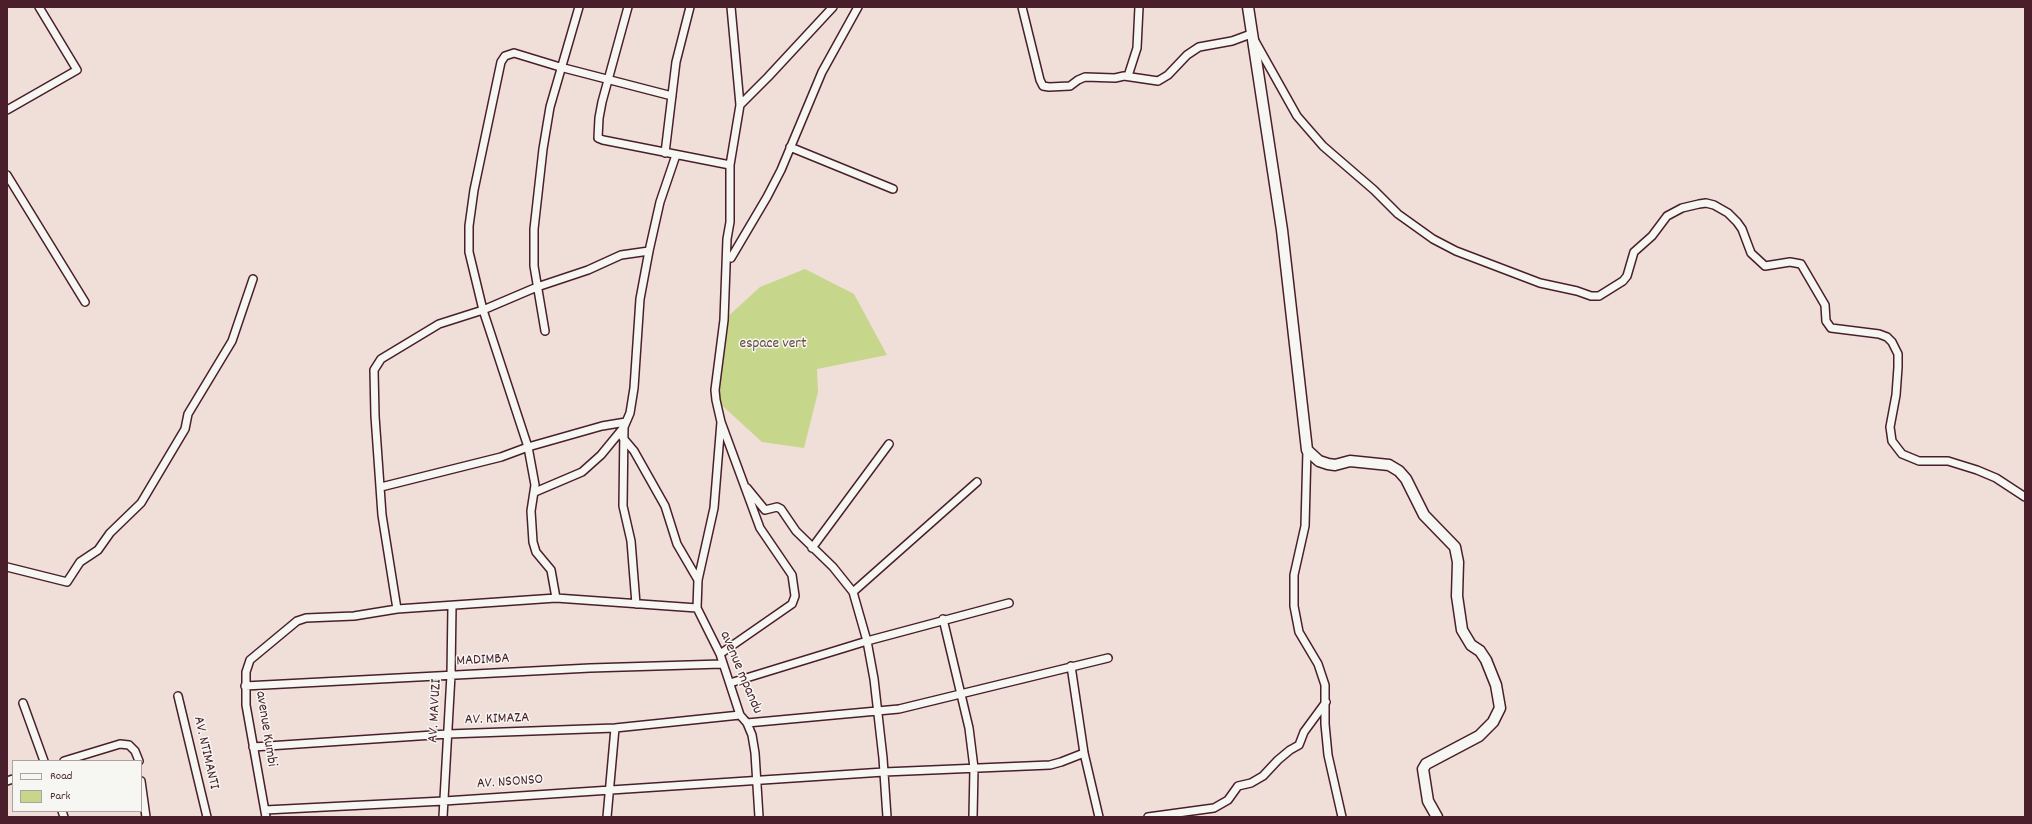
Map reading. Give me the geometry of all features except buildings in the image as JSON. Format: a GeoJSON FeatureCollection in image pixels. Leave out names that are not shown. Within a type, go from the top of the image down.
{"type":"FeatureCollection","features":[{"type":"Feature","properties":{"kind":"street"},"geometry":{"type":"LineString","coordinates":[[7,110],[78,70],[39,7]]}},
{"type":"Feature","properties":{"kind":"street"},"geometry":{"type":"LineString","coordinates":[[545,330],[534,266],[534,229],[543,149],[550,107],[560,67],[579,7]]}},
{"type":"Feature","properties":{"kind":"street"},"geometry":{"type":"LineString","coordinates":[[628,7],[599,118],[599,139],[730,165]]}},
{"type":"Feature","properties":{"kind":"street"},"geometry":{"type":"LineString","coordinates":[[665,153],[676,62],[690,7]]}},
{"type":"Feature","properties":{"kind":"street"},"geometry":{"type":"LineString","coordinates":[[720,654],[788,607],[795,596],[792,575],[760,528],[721,422],[715,390],[724,320],[727,239],[730,222],[730,165],[740,105],[731,7]]}},
{"type":"Feature","properties":{"kind":"street"},"geometry":{"type":"LineString","coordinates":[[740,105],[833,7]]}},
{"type":"Feature","properties":{"kind":"street"},"geometry":{"type":"LineString","coordinates":[[730,258],[767,197],[822,72],[858,7]]}},
{"type":"Feature","properties":{"kind":"street"},"geometry":{"type":"LineString","coordinates":[[1022,7],[1039,77],[1043,86],[1070,86],[1078,80],[1085,78],[1094,79],[1128,76],[1158,80],[1168,75],[1187,55],[1199,47],[1232,41],[1251,34]]}},
{"type":"Feature","properties":{"kind":"street"},"geometry":{"type":"LineString","coordinates":[[1128,76],[1137,48],[1139,7]]}},
{"type":"Feature","properties":{"kind":"street"},"geometry":{"type":"LineString","coordinates":[[1248,7],[1282,238],[1307,450],[1305,526],[1294,575],[1294,606],[1299,632],[1322,673],[1326,702],[1325,724],[1328,756],[1342,817]]}},
{"type":"Feature","properties":{"kind":"street"},"geometry":{"type":"LineString","coordinates":[[1251,34],[1297,116],[1323,146],[1374,190],[1398,214],[1416,227],[1433,239],[1456,251],[1490,265],[1540,283],[1596,296],[1623,281],[1627,276],[1634,252],[1652,236],[1667,216],[1682,208],[1706,203],[1728,213],[1742,229],[1751,253],[1765,266],[1795,262],[1804,268],[1825,305],[1826,321],[1831,328],[1879,334],[1888,337],[1892,342],[1898,354],[1898,367],[1896,395],[1890,428],[1892,441],[1902,454],[1919,461],[1948,461],[1977,470],[1996,478],[2025,497]]}},
{"type":"Feature","properties":{"kind":"street"},"geometry":{"type":"LineString","coordinates":[[556,598],[551,570],[536,552],[533,542],[531,511],[532,499],[535,492],[534,477],[527,452],[528,447],[482,310],[469,252],[469,226],[480,155],[501,62],[504,56],[514,53],[560,67],[672,96]]}},
{"type":"Feature","properties":{"kind":"street"},"geometry":{"type":"LineString","coordinates":[[790,146],[893,189]]}},
{"type":"Feature","properties":{"kind":"street"},"geometry":{"type":"LineString","coordinates":[[535,492],[582,472],[601,455],[625,424],[630,413],[634,388],[640,299],[660,202],[676,155]]}},
{"type":"Feature","properties":{"kind":"street"},"geometry":{"type":"LineString","coordinates":[[7,175],[85,302]]}},
{"type":"Feature","properties":{"kind":"street"},"geometry":{"type":"LineString","coordinates":[[649,251],[621,256],[482,310],[439,324],[381,359],[374,370],[375,416],[382,486],[385,537],[397,610],[556,598],[697,608]]}},
{"type":"Feature","properties":{"kind":"street"},"geometry":{"type":"LineString","coordinates":[[7,567],[66,582],[80,562],[98,550],[110,533],[141,503],[185,429],[188,414],[232,341],[253,279]]}},
{"type":"Feature","properties":{"kind":"street","name":"avenue mpandu"},"geometry":{"type":"LineString","coordinates":[[721,422],[714,508],[698,580],[697,608],[720,654],[722,664],[740,715],[747,723],[752,735],[755,753],[759,817]]}},
{"type":"Feature","properties":{"kind":"street"},"geometry":{"type":"LineString","coordinates":[[382,486],[501,457],[528,447],[602,426],[625,424]]}},
{"type":"Feature","properties":{"kind":"street"},"geometry":{"type":"LineString","coordinates":[[625,424],[623,438],[623,506],[631,541],[636,604]]}},
{"type":"Feature","properties":{"kind":"street"},"geometry":{"type":"LineString","coordinates":[[623,438],[634,451],[665,506],[677,544],[698,580]]}},
{"type":"Feature","properties":{"kind":"street"},"geometry":{"type":"LineString","coordinates":[[812,548],[889,444]]}},
{"type":"Feature","properties":{"kind":"street"},"geometry":{"type":"LineString","coordinates":[[1307,450],[1319,460],[1328,464],[1360,462],[1389,466],[1399,471],[1406,479],[1424,515],[1454,547],[1458,562],[1457,596],[1462,630],[1471,645],[1480,651],[1486,660],[1496,684],[1500,708],[1499,714],[1479,736],[1426,764],[1423,769],[1428,801],[1437,817]]}},
{"type":"Feature","properties":{"kind":"street"},"geometry":{"type":"LineString","coordinates":[[853,592],[978,482]]}},
{"type":"Feature","properties":{"kind":"street"},"geometry":{"type":"LineString","coordinates":[[743,484],[765,510],[777,507],[781,510],[796,531],[833,567],[853,592],[867,641],[878,712],[887,817]]}},
{"type":"Feature","properties":{"kind":"street"},"geometry":{"type":"LineString","coordinates":[[730,684],[867,641],[943,619],[1009,603]]}},
{"type":"Feature","properties":{"kind":"street","name":"AV. MAVUZI"},"geometry":{"type":"LineString","coordinates":[[443,817],[451,675],[452,606]]}},
{"type":"Feature","properties":{"kind":"street","name":"avenue Kumbi"},"geometry":{"type":"LineString","coordinates":[[266,814],[253,747],[245,686],[250,660],[297,621],[397,610]]}},
{"type":"Feature","properties":{"kind":"street"},"geometry":{"type":"LineString","coordinates":[[943,619],[962,692],[974,768],[973,817]]}},
{"type":"Feature","properties":{"kind":"street"},"geometry":{"type":"LineString","coordinates":[[747,723],[899,709],[962,692],[1108,658]]}},
{"type":"Feature","properties":{"kind":"street","name":"MADIMBA"},"geometry":{"type":"LineString","coordinates":[[245,686],[627,666],[722,664]]}},
{"type":"Feature","properties":{"kind":"street"},"geometry":{"type":"LineString","coordinates":[[1071,666],[1084,753],[1099,817]]}},
{"type":"Feature","properties":{"kind":"street","name":"AV. NTIMANTI"},"geometry":{"type":"LineString","coordinates":[[178,696],[207,817]]}},
{"type":"Feature","properties":{"kind":"street"},"geometry":{"type":"LineString","coordinates":[[1148,817],[1214,808],[1228,800],[1238,786],[1251,783],[1263,776],[1278,760],[1299,745],[1304,732],[1326,702]]}},
{"type":"Feature","properties":{"kind":"street"},"geometry":{"type":"LineString","coordinates":[[23,703],[44,760]]}},
{"type":"Feature","properties":{"kind":"street","name":"AV. KIMAZA"},"geometry":{"type":"LineString","coordinates":[[253,747],[448,734],[615,728],[740,715]]}},
{"type":"Feature","properties":{"kind":"street"},"geometry":{"type":"LineString","coordinates":[[607,817],[615,728]]}},
{"type":"Feature","properties":{"kind":"street"},"geometry":{"type":"LineString","coordinates":[[67,760],[112,746],[129,745],[135,750],[138,760]]}},
{"type":"Feature","properties":{"kind":"street","name":"AV. NSONSO"},"geometry":{"type":"LineString","coordinates":[[266,814],[757,779],[1050,764],[1061,762],[1084,753]]}},
{"type":"Feature","properties":{"kind":"street"},"geometry":{"type":"LineString","coordinates":[[142,788],[146,817]]}},
{"type":"Feature","properties":{"kind":"green space","name":"espace vert"},"geometry":{"type":"Polygon","coordinates":[[[805,269],[854,294],[887,355],[817,369],[818,392],[804,448],[762,442],[716,400],[724,320],[760,287],[805,269]]]}}]}
